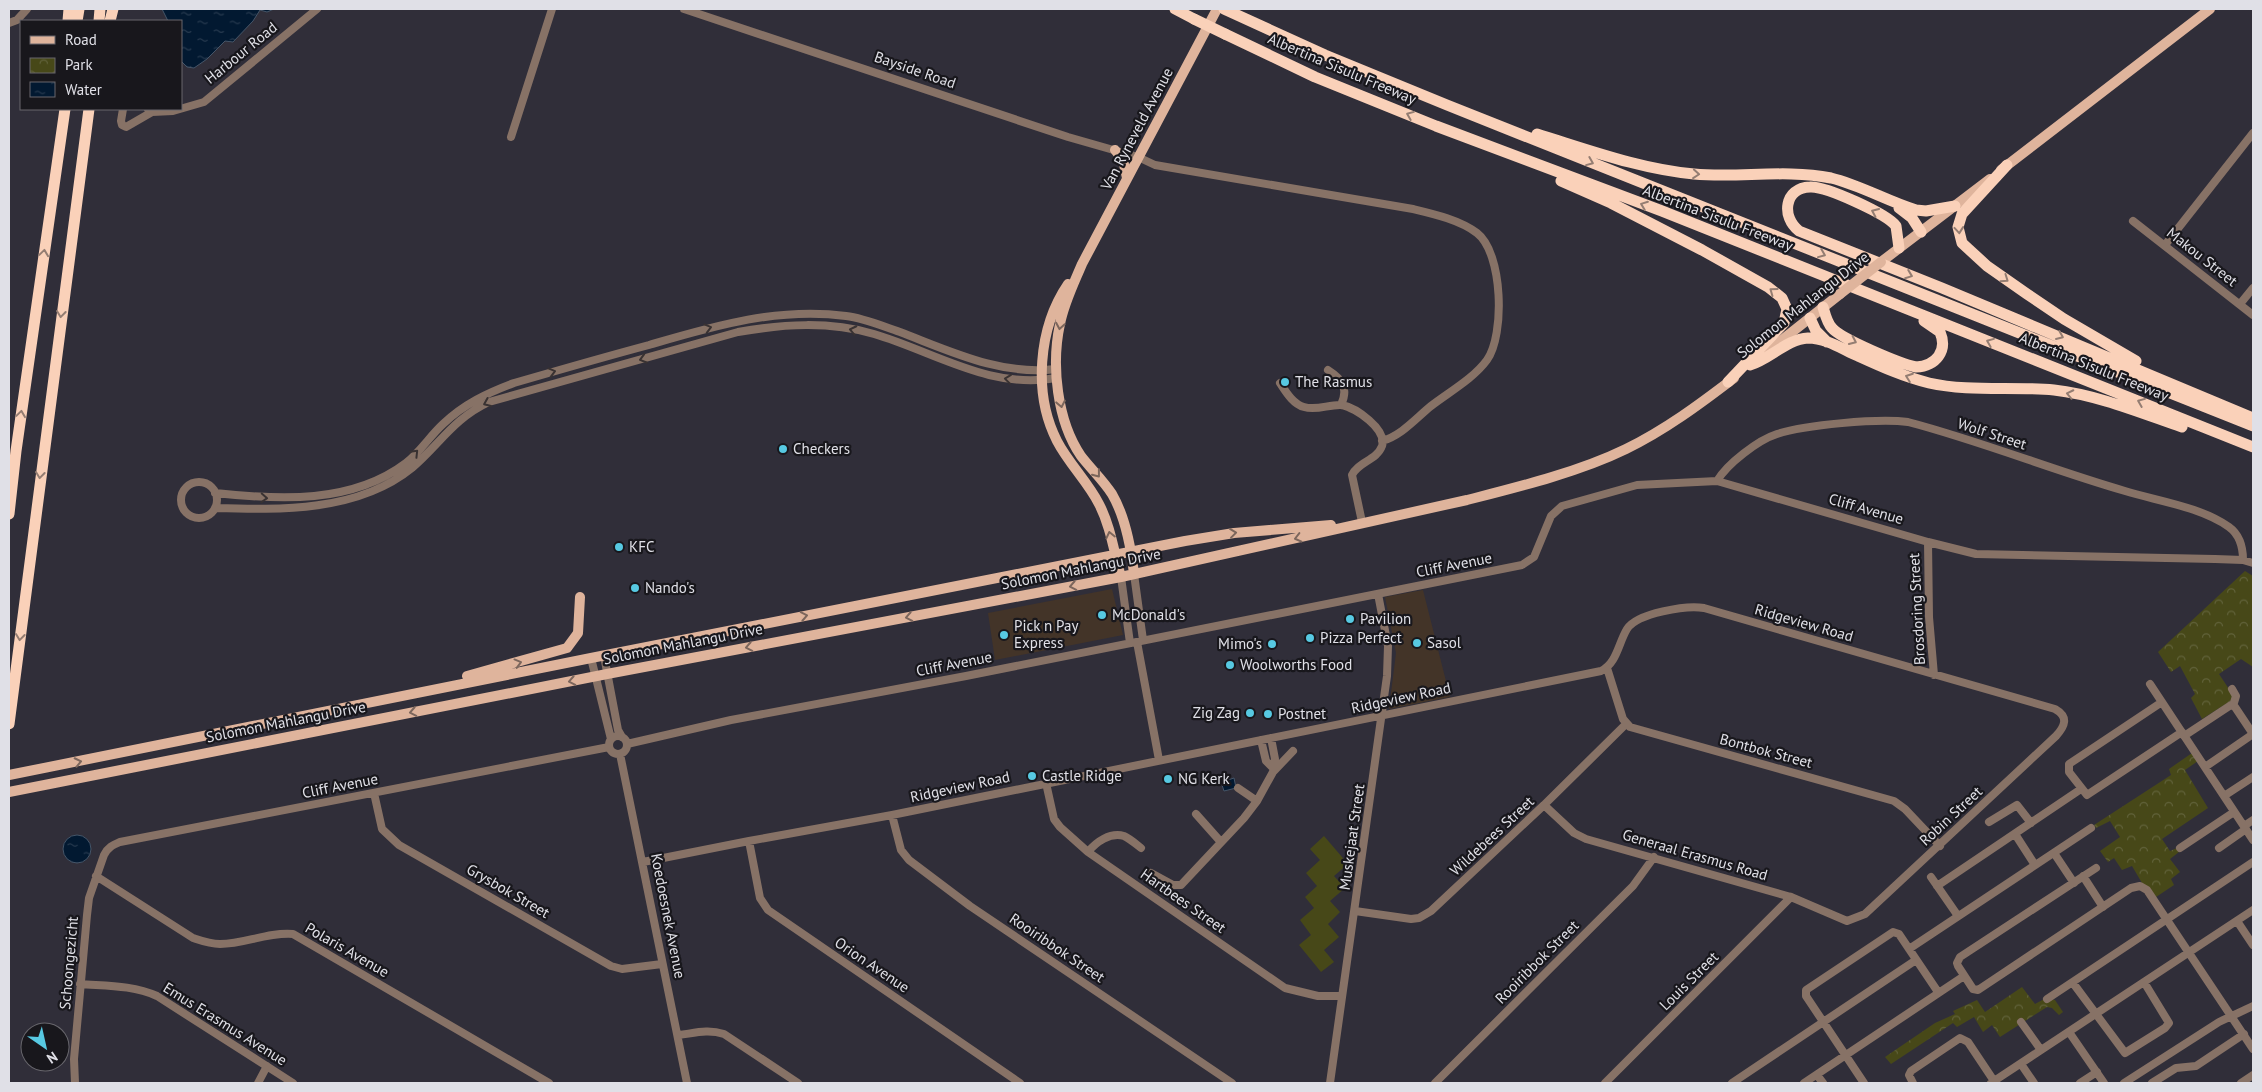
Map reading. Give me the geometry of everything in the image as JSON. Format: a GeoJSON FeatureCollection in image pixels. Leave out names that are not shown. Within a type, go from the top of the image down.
{"type":"FeatureCollection","features":[{"type":"Feature","properties":{"kind":"highway","name":"Albertina Sisulu Freeway"},"geometry":{"type":"LineString","coordinates":[[1175,9],[1315,77],[1436,126],[1662,211],[2252,447]]}},
{"type":"Feature","properties":{"kind":"highway","name":"Albertina Sisulu Freeway"},"geometry":{"type":"LineString","coordinates":[[1224,9],[1325,55],[1447,106],[2253,426]]}},
{"type":"Feature","properties":{"kind":"highway"},"geometry":{"type":"LineString","coordinates":[[1447,106],[1634,164],[1668,171],[1716,176],[1818,176],[1838,180],[1916,210],[1926,211],[1955,206]]}},
{"type":"Feature","properties":{"kind":"highway"},"geometry":{"type":"LineString","coordinates":[[9,724],[67,266],[89,110]]}},
{"type":"Feature","properties":{"kind":"highway"},"geometry":{"type":"LineString","coordinates":[[67,266],[95,110]]}},
{"type":"Feature","properties":{"kind":"highway"},"geometry":{"type":"LineString","coordinates":[[9,514],[16,451],[64,111]]}},
{"type":"Feature","properties":{"kind":"highway"},"geometry":{"type":"LineString","coordinates":[[1436,126],[1611,203],[1710,254],[1777,293],[1782,298],[1787,309],[1784,323],[1728,382]]}},
{"type":"Feature","properties":{"kind":"highway"},"geometry":{"type":"LineString","coordinates":[[2007,165],[1962,214],[1958,222],[1958,232],[1962,243],[1970,252],[2027,294],[2111,348],[2253,418]]}},
{"type":"Feature","properties":{"kind":"highway"},"geometry":{"type":"LineString","coordinates":[[1899,248],[1896,226],[1887,217],[1819,188],[1806,188],[1795,192],[1791,197],[1787,207],[1788,218],[1799,231],[1942,288],[2253,418]]}},
{"type":"Feature","properties":{"kind":"highway"},"geometry":{"type":"LineString","coordinates":[[1874,194],[1908,215],[1921,232]]}},
{"type":"Feature","properties":{"kind":"highway"},"geometry":{"type":"LineString","coordinates":[[1662,211],[1686,226],[1920,319],[1940,332],[1943,342],[1941,353],[1929,364],[1910,366],[1836,332],[1829,324],[1825,305]]}},
{"type":"Feature","properties":{"kind":"highway"},"geometry":{"type":"LineString","coordinates":[[1810,318],[1816,331],[1827,342]]}},
{"type":"Feature","properties":{"kind":"highway"},"geometry":{"type":"LineString","coordinates":[[1750,365],[1766,359],[1790,343],[1802,339],[1827,342],[1893,371],[1931,383],[2056,391],[2111,403],[2238,445],[2252,447]]}},
{"type":"Feature","properties":{"kind":"main road","name":"Van Ryneveld Avenue"},"geometry":{"type":"LineString","coordinates":[[1134,574],[1132,552],[1121,514],[1112,496],[1070,437],[1065,425],[1056,373],[1059,326],[1069,293],[1082,264],[1217,9]]}},
{"type":"Feature","properties":{"kind":"main road","name":"Solomon Mahlangu Drive"},"geometry":{"type":"LineString","coordinates":[[9,792],[596,676],[1121,577],[1467,500],[1521,486],[1601,460],[1626,449],[1695,407],[2210,9]]}},
{"type":"Feature","properties":{"kind":"main road"},"geometry":{"type":"LineString","coordinates":[[1115,150],[1123,160],[1127,178]]}},
{"type":"Feature","properties":{"kind":"main road","name":"Van Ryneveld Avenue"},"geometry":{"type":"LineString","coordinates":[[1082,264],[1055,306],[1045,340],[1042,376],[1046,409],[1052,430],[1072,467],[1099,503],[1109,528],[1121,577]]}},
{"type":"Feature","properties":{"kind":"main road","name":"Solomon Mahlangu Drive"},"geometry":{"type":"LineString","coordinates":[[9,776],[370,702],[1132,552],[1234,533],[1362,522]]}},
{"type":"Feature","properties":{"kind":"main road"},"geometry":{"type":"LineString","coordinates":[[370,702],[566,648],[578,633],[580,597]]}},
{"type":"Feature","properties":{"kind":"street"},"geometry":{"type":"LineString","coordinates":[[9,23],[17,20],[27,9]]}},
{"type":"Feature","properties":{"kind":"street","name":"Harbour Road"},"geometry":{"type":"LineString","coordinates":[[182,108],[204,102],[318,9]]}},
{"type":"Feature","properties":{"kind":"street"},"geometry":{"type":"LineString","coordinates":[[512,137],[552,9]]}},
{"type":"Feature","properties":{"kind":"street","name":"Bayside Road"},"geometry":{"type":"LineString","coordinates":[[684,9],[1138,157],[1155,166],[1413,209],[1442,217],[1478,233],[1484,240],[1492,261],[1500,296],[1499,322],[1488,359],[1472,375],[1428,409],[1400,434],[1382,442]]}},
{"type":"Feature","properties":{"kind":"street"},"geometry":{"type":"LineString","coordinates":[[123,110],[121,121],[122,125],[126,126],[150,110]]}},
{"type":"Feature","properties":{"kind":"street","name":"Harbour Road"},"geometry":{"type":"LineString","coordinates":[[150,110],[176,110]]}},
{"type":"Feature","properties":{"kind":"street"},"geometry":{"type":"LineString","coordinates":[[2165,246],[2253,133]]}},
{"type":"Feature","properties":{"kind":"street","name":"Makou Street"},"geometry":{"type":"LineString","coordinates":[[2133,221],[2253,314]]}},
{"type":"Feature","properties":{"kind":"street"},"geometry":{"type":"LineString","coordinates":[[2240,304],[2253,288]]}},
{"type":"Feature","properties":{"kind":"street"},"geometry":{"type":"LineString","coordinates":[[215,492],[215,508],[208,516],[193,518],[183,510],[180,498],[186,487],[197,482],[208,485],[215,492],[254,497],[306,498],[378,480],[407,462],[458,411],[492,391],[514,383],[740,320],[805,313],[848,316],[876,323],[996,367],[1042,376]]}},
{"type":"Feature","properties":{"kind":"street"},"geometry":{"type":"LineString","coordinates":[[215,508],[304,508],[360,495],[396,479],[458,421],[489,402],[738,332],[775,326],[799,324],[844,328],[873,334],[947,363],[992,377],[1042,376],[1056,373]]}},
{"type":"Feature","properties":{"kind":"street"},"geometry":{"type":"LineString","coordinates":[[1328,370],[1340,379],[1345,387],[1345,396],[1341,405]]}},
{"type":"Feature","properties":{"kind":"street"},"geometry":{"type":"LineString","coordinates":[[1280,383],[1290,397],[1302,407],[1319,408],[1341,405],[1376,426],[1382,442],[1378,453],[1357,466],[1352,475],[1362,522]]}},
{"type":"Feature","properties":{"kind":"street","name":"Wolf Street"},"geometry":{"type":"LineString","coordinates":[[1717,481],[1726,468],[1775,435],[1807,428],[1894,420],[1908,422],[2126,492],[2169,502],[2217,520],[2235,531],[2243,549],[2243,560]]}},
{"type":"Feature","properties":{"kind":"street","name":"Cliff Avenue"},"geometry":{"type":"LineString","coordinates":[[627,744],[731,720],[1137,642],[1526,564],[1537,551],[1554,511],[1570,502],[1637,484],[1717,481],[1928,542],[1988,555],[2243,560],[2253,562]]}},
{"type":"Feature","properties":{"kind":"street","name":"Brosdoring Street"},"geometry":{"type":"LineString","coordinates":[[1928,542],[1929,617],[1934,675]]}},
{"type":"Feature","properties":{"kind":"street"},"geometry":{"type":"LineString","coordinates":[[1134,574],[1137,642]]}},
{"type":"Feature","properties":{"kind":"street"},"geometry":{"type":"LineString","coordinates":[[1121,577],[1137,642],[1159,760]]}},
{"type":"Feature","properties":{"kind":"street","name":"Muskejaat Street"},"geometry":{"type":"LineString","coordinates":[[1330,1083],[1382,716],[1388,658],[1378,594]]}},
{"type":"Feature","properties":{"kind":"street","name":"Ridgeview Road"},"geometry":{"type":"LineString","coordinates":[[644,862],[749,840],[892,815],[1601,672],[1613,660],[1631,624],[1642,618],[1684,607],[1696,606],[2055,709],[2062,714],[2065,720]]}},
{"type":"Feature","properties":{"kind":"street"},"geometry":{"type":"LineString","coordinates":[[591,658],[610,743],[614,754],[620,754],[625,750],[627,744],[618,730],[604,656]]}},
{"type":"Feature","properties":{"kind":"street"},"geometry":{"type":"LineString","coordinates":[[1607,668],[1626,724]]}},
{"type":"Feature","properties":{"kind":"street"},"geometry":{"type":"LineString","coordinates":[[2150,684],[2253,840]]}},
{"type":"Feature","properties":{"kind":"street"},"geometry":{"type":"LineString","coordinates":[[2232,689],[2236,696],[2233,706]]}},
{"type":"Feature","properties":{"kind":"street"},"geometry":{"type":"LineString","coordinates":[[2162,702],[2069,764],[2069,772],[2081,789],[2088,795],[2228,706],[2233,706]]}},
{"type":"Feature","properties":{"kind":"street"},"geometry":{"type":"LineString","coordinates":[[2205,767],[2253,734],[2233,706]]}},
{"type":"Feature","properties":{"kind":"street"},"geometry":{"type":"LineString","coordinates":[[2245,722],[2253,716]]}},
{"type":"Feature","properties":{"kind":"street","name":"Robin Street"},"geometry":{"type":"LineString","coordinates":[[1847,921],[1866,914],[1940,846],[2056,736],[2062,729],[2065,720]]}},
{"type":"Feature","properties":{"kind":"street","name":"Wildebees Street"},"geometry":{"type":"LineString","coordinates":[[1355,911],[1411,919],[1426,914],[1439,905],[1626,724]]}},
{"type":"Feature","properties":{"kind":"street","name":"Bontbok Street"},"geometry":{"type":"LineString","coordinates":[[1626,724],[1634,729],[1894,801],[1905,809],[1940,846]]}},
{"type":"Feature","properties":{"kind":"street"},"geometry":{"type":"LineString","coordinates":[[610,743],[616,736],[622,737]]}},
{"type":"Feature","properties":{"kind":"street"},"geometry":{"type":"LineString","coordinates":[[1151,873],[1173,885],[1181,885],[1220,841],[1244,818],[1257,800],[1273,769],[1275,759],[1272,738]]}},
{"type":"Feature","properties":{"kind":"street"},"geometry":{"type":"LineString","coordinates":[[1261,740],[1266,761],[1273,769]]}},
{"type":"Feature","properties":{"kind":"street","name":"Cliff Avenue"},"geometry":{"type":"LineString","coordinates":[[96,876],[107,848],[120,842],[374,794],[610,743]]}},
{"type":"Feature","properties":{"kind":"street"},"geometry":{"type":"LineString","coordinates":[[1273,769],[1293,750]]}},
{"type":"Feature","properties":{"kind":"street","name":"Koedoesnek Avenue"},"geometry":{"type":"LineString","coordinates":[[620,754],[644,862],[662,964],[679,1036],[687,1083]]}},
{"type":"Feature","properties":{"kind":"street"},"geometry":{"type":"LineString","coordinates":[[2224,796],[2253,777]]}},
{"type":"Feature","properties":{"kind":"street","name":"Hartbees Street"},"geometry":{"type":"LineString","coordinates":[[1046,783],[1054,819],[1060,827],[1088,852],[1285,988],[1318,996],[1342,996]]}},
{"type":"Feature","properties":{"kind":"street"},"geometry":{"type":"LineString","coordinates":[[1238,788],[1257,800]]}},
{"type":"Feature","properties":{"kind":"street"},"geometry":{"type":"LineString","coordinates":[[1937,886],[2081,789]]}},
{"type":"Feature","properties":{"kind":"street","name":"Grysbok Street"},"geometry":{"type":"LineString","coordinates":[[374,794],[382,829],[390,838],[414,854],[612,966],[622,969],[662,964]]}},
{"type":"Feature","properties":{"kind":"street","name":"Generaal Erasmus Road"},"geometry":{"type":"LineString","coordinates":[[1544,804],[1574,833],[1586,839],[1791,897],[1847,921]]}},
{"type":"Feature","properties":{"kind":"street"},"geometry":{"type":"LineString","coordinates":[[1989,822],[2017,805],[2031,823]]}},
{"type":"Feature","properties":{"kind":"street"},"geometry":{"type":"LineString","coordinates":[[2180,848],[2234,812]]}},
{"type":"Feature","properties":{"kind":"street"},"geometry":{"type":"LineString","coordinates":[[1196,814],[1220,841]]}},
{"type":"Feature","properties":{"kind":"street","name":"Rooiribbok Street"},"geometry":{"type":"LineString","coordinates":[[892,815],[901,850],[909,860],[970,906],[1232,1083]]}},
{"type":"Feature","properties":{"kind":"street"},"geometry":{"type":"LineString","coordinates":[[2219,848],[2253,820]]}},
{"type":"Feature","properties":{"kind":"street"},"geometry":{"type":"LineString","coordinates":[[1121,827],[1123,836]]}},
{"type":"Feature","properties":{"kind":"street"},"geometry":{"type":"LineString","coordinates":[[1909,949],[2091,828]]}},
{"type":"Feature","properties":{"kind":"street"},"geometry":{"type":"LineString","coordinates":[[2015,834],[2036,865]]}},
{"type":"Feature","properties":{"kind":"street"},"geometry":{"type":"LineString","coordinates":[[1088,852],[1098,840],[1123,836],[1141,848]]}},
{"type":"Feature","properties":{"kind":"street","name":"Orion Avenue"},"geometry":{"type":"LineString","coordinates":[[749,840],[760,898],[768,910],[1020,1083]]}},
{"type":"Feature","properties":{"kind":"street"},"geometry":{"type":"LineString","coordinates":[[2054,853],[2074,882]]}},
{"type":"Feature","properties":{"kind":"street","name":"Rooiribbok Street"},"geometry":{"type":"LineString","coordinates":[[1434,1083],[1632,886],[1654,857]]}},
{"type":"Feature","properties":{"kind":"street"},"geometry":{"type":"LineString","coordinates":[[2047,999],[2253,862]]}},
{"type":"Feature","properties":{"kind":"street"},"geometry":{"type":"LineString","coordinates":[[2096,868],[1960,957],[1957,963],[1973,989],[1978,990],[2131,888],[2140,886],[2147,890],[2253,1047]]}},
{"type":"Feature","properties":{"kind":"street","name":"Schoongezicht"},"geometry":{"type":"LineString","coordinates":[[75,1083],[74,1059],[80,984],[88,906],[96,876]]}},
{"type":"Feature","properties":{"kind":"street","name":"Polaris Avenue"},"geometry":{"type":"LineString","coordinates":[[96,876],[193,938],[203,941],[222,944],[272,934],[293,934],[550,1083]]}},
{"type":"Feature","properties":{"kind":"street"},"geometry":{"type":"LineString","coordinates":[[2083,876],[2103,907]]}},
{"type":"Feature","properties":{"kind":"street"},"geometry":{"type":"LineString","coordinates":[[1931,877],[1958,916]]}},
{"type":"Feature","properties":{"kind":"street","name":"Louis Street"},"geometry":{"type":"LineString","coordinates":[[1605,1083],[1791,897]]}},
{"type":"Feature","properties":{"kind":"street"},"geometry":{"type":"LineString","coordinates":[[1913,1083],[1909,1078],[1911,1071],[1958,1039],[1963,1038],[1968,1042],[1993,1082],[2253,910]]}},
{"type":"Feature","properties":{"kind":"street"},"geometry":{"type":"LineString","coordinates":[[2237,921],[2253,945]]}},
{"type":"Feature","properties":{"kind":"street"},"geometry":{"type":"LineString","coordinates":[[1864,1083],[1806,996],[1808,989],[1893,932],[1899,934],[1938,992]]}},
{"type":"Feature","properties":{"kind":"street"},"geometry":{"type":"LineString","coordinates":[[1732,1083],[1916,960]]}},
{"type":"Feature","properties":{"kind":"street"},"geometry":{"type":"LineString","coordinates":[[1804,1083],[1964,976]]}},
{"type":"Feature","properties":{"kind":"street"},"geometry":{"type":"LineString","coordinates":[[2073,982],[2125,1053],[2166,1028],[2169,1023],[2144,982]]}},
{"type":"Feature","properties":{"kind":"street","name":"Emus Erasmus Avenue"},"geometry":{"type":"LineString","coordinates":[[80,984],[121,987],[149,992],[293,1083]]}},
{"type":"Feature","properties":{"kind":"street"},"geometry":{"type":"LineString","coordinates":[[2124,1083],[2218,1022],[2253,1006]]}},
{"type":"Feature","properties":{"kind":"street"},"geometry":{"type":"LineString","coordinates":[[2021,1022],[2041,1050]]}},
{"type":"Feature","properties":{"kind":"street"},"geometry":{"type":"LineString","coordinates":[[679,1036],[704,1031],[724,1034],[798,1083]]}},
{"type":"Feature","properties":{"kind":"street"},"geometry":{"type":"LineString","coordinates":[[2069,1032],[2104,1083]]}},
{"type":"Feature","properties":{"kind":"street"},"geometry":{"type":"LineString","coordinates":[[2152,1083],[2176,1068],[2196,1066],[2244,1034]]}},
{"type":"Feature","properties":{"kind":"street"},"geometry":{"type":"LineString","coordinates":[[2021,1064],[2034,1083]]}},
{"type":"Feature","properties":{"kind":"street"},"geometry":{"type":"LineString","coordinates":[[258,1083],[267,1066]]}},
{"type":"Feature","properties":{"kind":"street"},"geometry":{"type":"LineString","coordinates":[[2080,1083],[2097,1072]]}},
{"type":"Feature","properties":{"kind":"street"},"geometry":{"type":"LineString","coordinates":[[1817,1075],[1823,1083]]}},
{"type":"Feature","properties":{"kind":"street"},"geometry":{"type":"LineString","coordinates":[[2242,1083],[2253,1075]]}},
{"type":"Feature","properties":{"kind":"shaded area"},"geometry":{"type":"Polygon","coordinates":[[[1112,589],[1123,635],[995,660],[988,613],[1112,589]]]}},
{"type":"Feature","properties":{"kind":"shaded area"},"geometry":{"type":"Polygon","coordinates":[[[1423,590],[1450,697],[1389,709],[1396,653],[1385,597],[1423,590]]]}},
{"type":"Feature","properties":{"kind":"green space"},"geometry":{"type":"Polygon","coordinates":[[[2245,571],[2253,576],[2253,667],[2241,659],[2219,674],[2233,695],[2232,700],[2202,719],[2191,698],[2195,694],[2180,666],[2171,672],[2158,652],[2245,571]]]}},
{"type":"Feature","properties":{"kind":"green space"},"geometry":{"type":"Polygon","coordinates":[[[2192,753],[2198,761],[2185,770],[2208,808],[2162,839],[2170,851],[2177,848],[2179,852],[2170,859],[2180,872],[2171,879],[2174,885],[2156,897],[2142,883],[2132,866],[2122,870],[2114,858],[2108,862],[2100,851],[2120,837],[2110,821],[2096,828],[2094,825],[2171,775],[2169,769],[2192,753]]]}},
{"type":"Feature","properties":{"kind":"green space"},"geometry":{"type":"Polygon","coordinates":[[[1324,836],[1348,864],[1334,876],[1345,888],[1330,901],[1340,912],[1328,924],[1339,937],[1324,950],[1334,962],[1321,972],[1299,945],[1311,935],[1300,920],[1314,908],[1305,897],[1317,886],[1306,873],[1320,860],[1310,849],[1324,836]]]}},
{"type":"Feature","properties":{"kind":"green space"},"geometry":{"type":"Polygon","coordinates":[[[2022,987],[2035,1004],[2046,998],[2055,1000],[2063,1012],[2059,1015],[2052,1008],[2047,1007],[2000,1037],[1992,1025],[1983,1032],[1974,1017],[1957,1027],[1953,1023],[1891,1064],[1885,1057],[1935,1023],[1955,1014],[1953,1011],[1977,1000],[1985,1012],[2022,987]]]}},
{"type":"Feature","properties":{"kind":"water"},"geometry":{"type":"Polygon","coordinates":[[[162,9],[274,9],[267,12],[260,10],[253,21],[233,42],[225,41],[207,59],[194,68],[187,67],[182,62],[182,20],[168,20],[162,9]]]}},
{"type":"Feature","properties":{"kind":"water"},"geometry":{"type":"Polygon","coordinates":[[[1234,778],[1236,788],[1224,791],[1222,785],[1228,784],[1228,780],[1234,778]]]}},
{"type":"Feature","properties":{"kind":"water"},"geometry":{"type":"Polygon","coordinates":[[[77,835],[87,839],[91,849],[87,859],[77,863],[67,859],[63,849],[67,839],[77,835]]]}},
{"type":"Feature","properties":{"kind":"place","name":"The Rasmus"},"geometry":{"type":"Point","coordinates":[1285,382]}},
{"type":"Feature","properties":{"kind":"place","name":"Checkers"},"geometry":{"type":"Point","coordinates":[783,449]}},
{"type":"Feature","properties":{"kind":"place","name":"KFC"},"geometry":{"type":"Point","coordinates":[619,547]}},
{"type":"Feature","properties":{"kind":"place","name":"Nando's"},"geometry":{"type":"Point","coordinates":[635,588]}},
{"type":"Feature","properties":{"kind":"place","name":"McDonald's"},"geometry":{"type":"Point","coordinates":[1102,615]}},
{"type":"Feature","properties":{"kind":"place","name":"Pavilion"},"geometry":{"type":"Point","coordinates":[1350,619]}},
{"type":"Feature","properties":{"kind":"place","name":"Pick n Pay Express"},"geometry":{"type":"Point","coordinates":[1004,635]}},
{"type":"Feature","properties":{"kind":"place","name":"Pizza Perfect"},"geometry":{"type":"Point","coordinates":[1310,638]}},
{"type":"Feature","properties":{"kind":"place","name":"Sasol"},"geometry":{"type":"Point","coordinates":[1417,643]}},
{"type":"Feature","properties":{"kind":"place","name":"Mimo's"},"geometry":{"type":"Point","coordinates":[1272,644]}},
{"type":"Feature","properties":{"kind":"place","name":"Woolworths Food"},"geometry":{"type":"Point","coordinates":[1230,665]}},
{"type":"Feature","properties":{"kind":"place","name":"Zig Zag"},"geometry":{"type":"Point","coordinates":[1250,713]}},
{"type":"Feature","properties":{"kind":"place","name":"Postnet"},"geometry":{"type":"Point","coordinates":[1268,714]}},
{"type":"Feature","properties":{"kind":"place","name":"Castle Ridge"},"geometry":{"type":"Point","coordinates":[1032,776]}},
{"type":"Feature","properties":{"kind":"place","name":"NG Kerk"},"geometry":{"type":"Point","coordinates":[1168,779]}}]}
